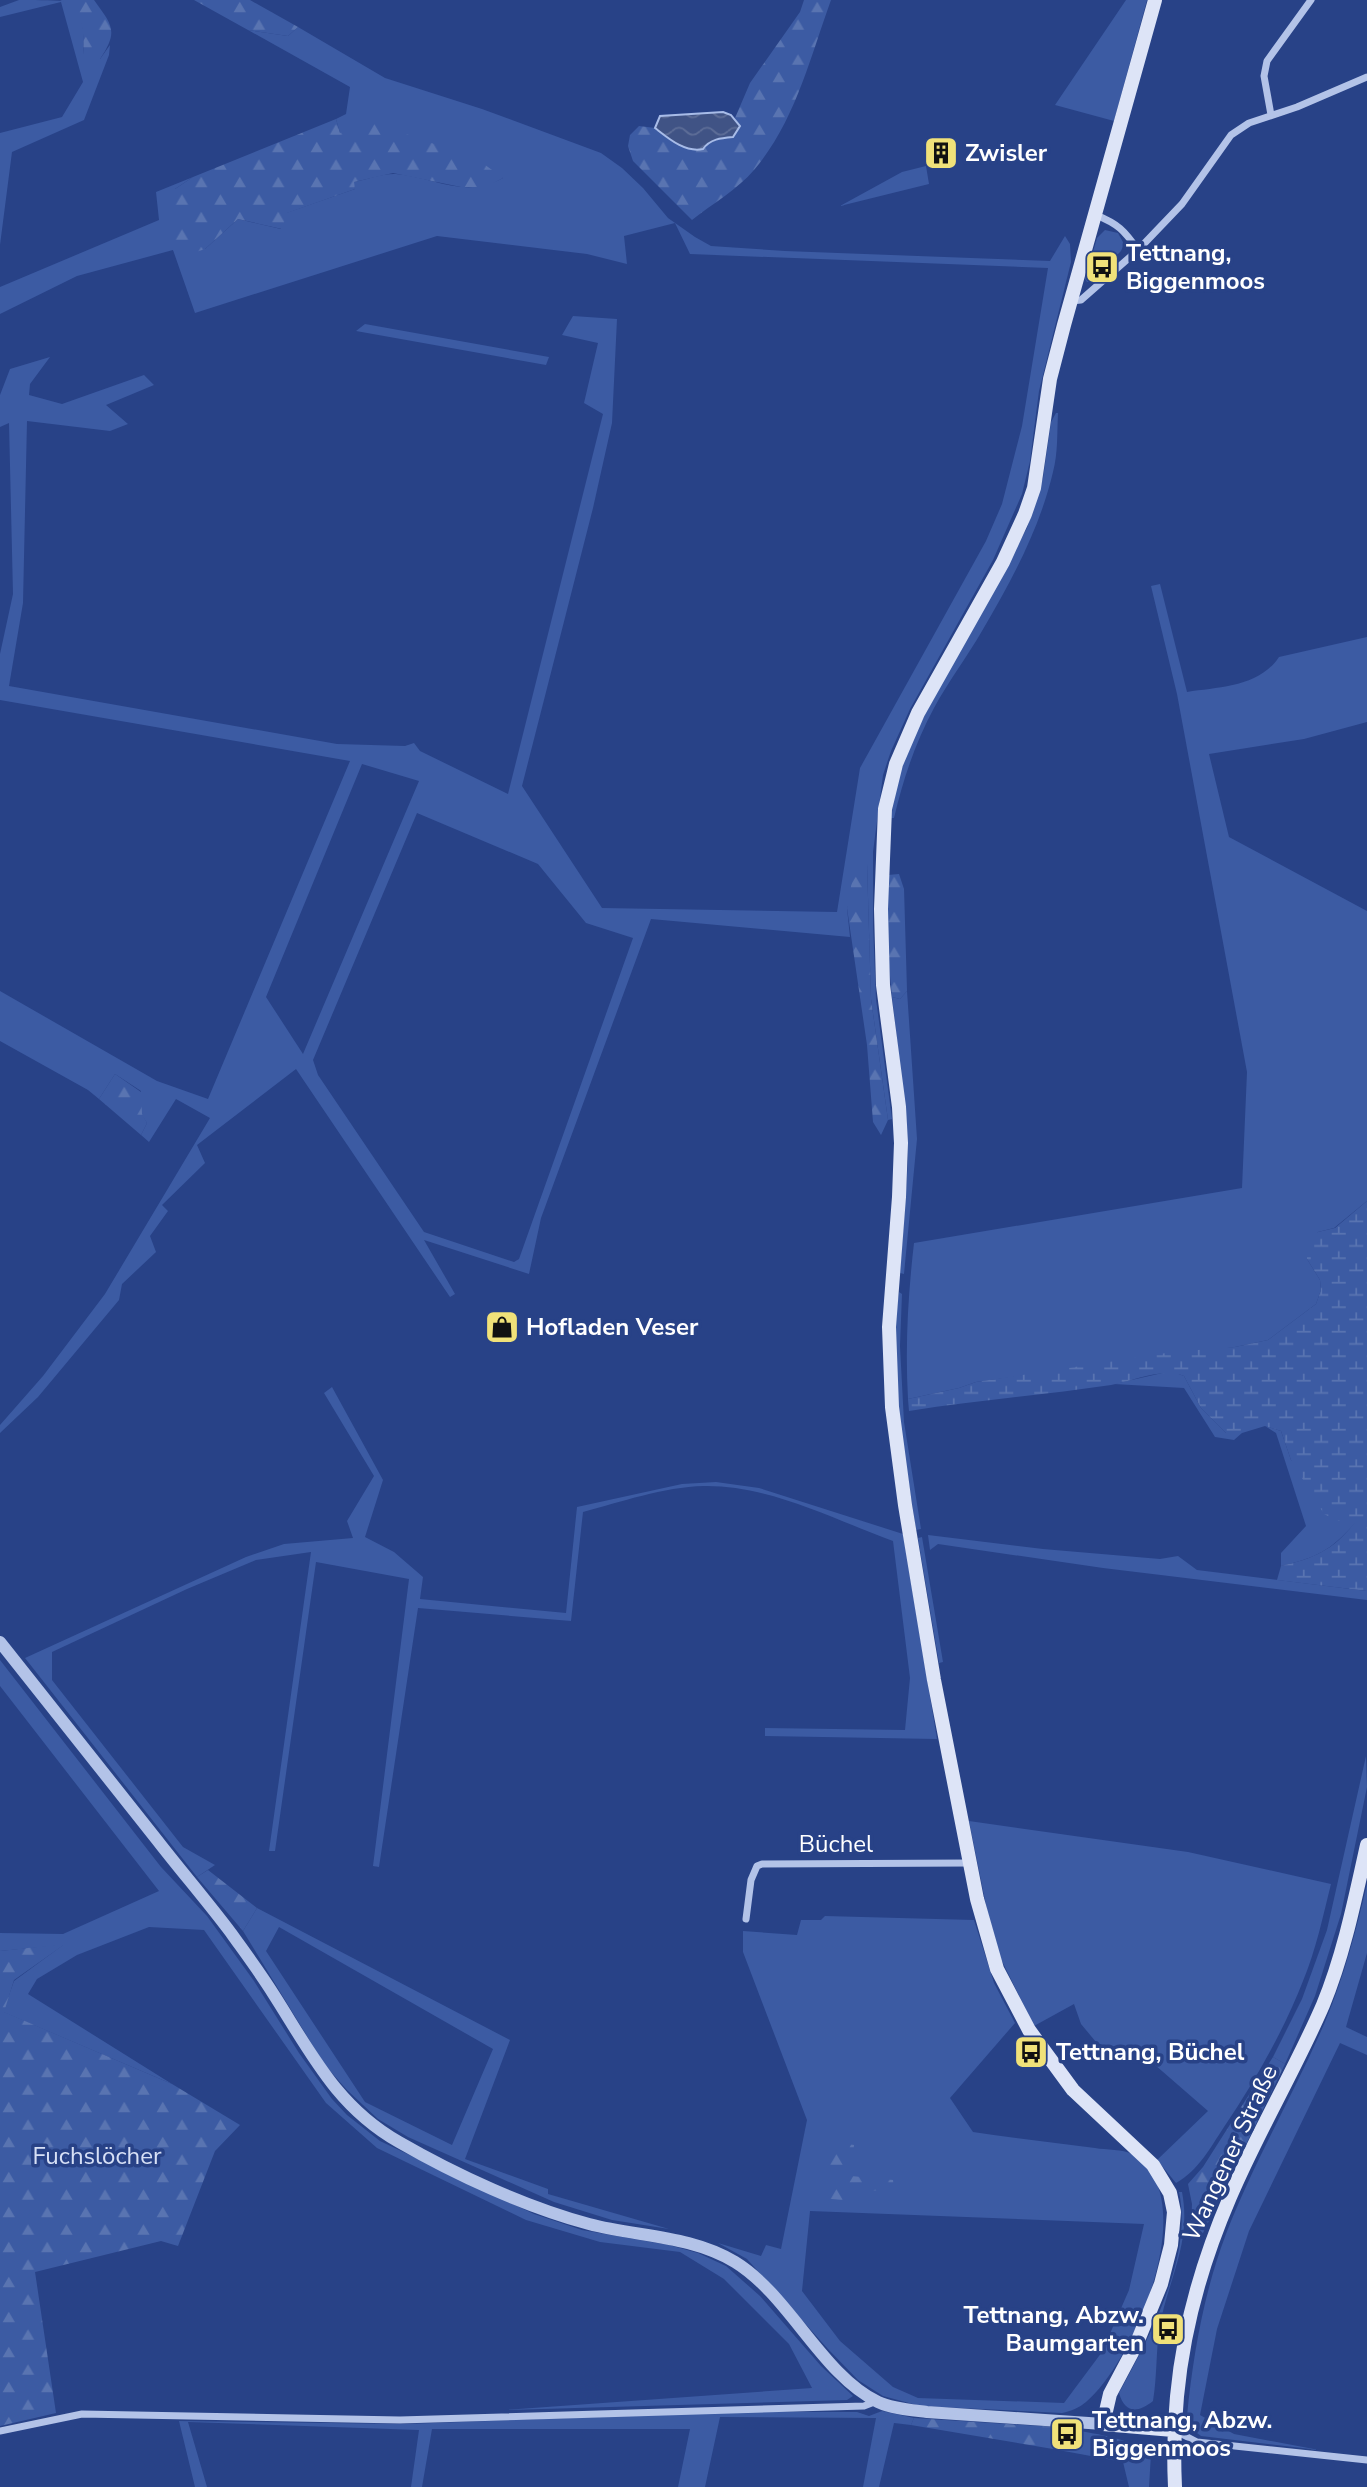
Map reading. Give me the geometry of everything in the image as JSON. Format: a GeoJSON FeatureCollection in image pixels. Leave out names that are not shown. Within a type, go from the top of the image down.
{"type":"FeatureCollection","features":[{"type":"Feature","properties":{"kind":"main road"},"geometry":{"type":"LineString","coordinates":[[1155,0],[1051,379],[1039,461],[1025,514],[1003,562],[905,741],[890,786],[882,835],[880,909],[883,985],[901,1143],[888,1327],[892,1407],[934,1680],[983,1923],[997,1969],[1029,2030],[1073,2090],[1153,2165],[1167,2186],[1172,2200],[1173,2233],[1161,2284],[1136,2345],[1110,2394],[1103,2424],[1173,2430]]}},
{"type":"Feature","properties":{"kind":"main road","name":"Wangener Straße"},"geometry":{"type":"LineString","coordinates":[[1175,2487],[1173,2430],[1182,2352],[1199,2280],[1231,2196],[1324,2002],[1341,1949],[1367,1846]]}},
{"type":"Feature","properties":{"kind":"street"},"geometry":{"type":"LineString","coordinates":[[1271,115],[1264,76],[1267,61],[1311,0]]}},
{"type":"Feature","properties":{"kind":"street"},"geometry":{"type":"LineString","coordinates":[[1071,301],[1082,300],[1138,250],[1187,198],[1231,135],[1248,123],[1297,107],[1367,77]]}},
{"type":"Feature","properties":{"kind":"street"},"geometry":{"type":"LineString","coordinates":[[1096,215],[1116,223],[1138,250]]}},
{"type":"Feature","properties":{"kind":"street"},"geometry":{"type":"LineString","coordinates":[[0,1642],[230,1932],[321,2071],[351,2107],[373,2126],[398,2142],[491,2188],[566,2217],[620,2231],[672,2238],[737,2263],[775,2298],[836,2368],[877,2401],[906,2410],[1103,2424]]}},
{"type":"Feature","properties":{"kind":"street","name":"Büchel"},"geometry":{"type":"LineString","coordinates":[[746,1919],[751,1880],[757,1866],[762,1864],[970,1863]]}},
{"type":"Feature","properties":{"kind":"street"},"geometry":{"type":"LineString","coordinates":[[0,2431],[82,2414],[400,2420],[864,2406],[877,2401]]}},
{"type":"Feature","properties":{"kind":"street"},"geometry":{"type":"LineString","coordinates":[[1173,2430],[1197,2442],[1367,2460]]}},
{"type":"Feature","properties":{"kind":"green space"},"geometry":{"type":"Polygon","coordinates":[[[19,0],[63,1],[76,10],[82,24],[83,54],[100,59],[110,45],[109,55],[84,120],[12,152],[0,245],[0,133],[62,117],[83,82],[61,2],[0,17],[0,7],[19,0]]]}},
{"type":"Feature","properties":{"kind":"green space"},"geometry":{"type":"Polygon","coordinates":[[[60,0],[94,0],[105,16],[111,28],[111,35],[100,59],[90,62],[83,55],[81,23],[74,10],[60,0]]]}},
{"type":"Feature","properties":{"kind":"green space"},"geometry":{"type":"Polygon","coordinates":[[[194,0],[250,0],[298,27],[288,36],[248,30],[194,0]]]}},
{"type":"Feature","properties":{"kind":"green space"},"geometry":{"type":"Polygon","coordinates":[[[804,0],[831,0],[791,110],[768,151],[748,177],[692,220],[633,161],[628,146],[630,135],[639,126],[655,128],[667,138],[707,144],[733,137],[740,126],[735,118],[750,83],[800,12],[804,0]]]}},
{"type":"Feature","properties":{"kind":"green space"},"geometry":{"type":"Polygon","coordinates":[[[1126,0],[1147,0],[1114,121],[1055,105],[1126,0]]]}},
{"type":"Feature","properties":{"kind":"green space"},"geometry":{"type":"Polygon","coordinates":[[[298,27],[385,78],[482,109],[601,153],[643,188],[668,218],[711,246],[1050,261],[1065,236],[1070,244],[1071,262],[1039,391],[1030,461],[1022,494],[993,560],[910,709],[883,775],[873,852],[873,925],[876,999],[892,1119],[888,1120],[871,999],[867,864],[847,908],[850,937],[651,919],[541,1218],[529,1274],[424,1240],[455,1294],[450,1297],[296,1069],[197,1145],[205,1163],[162,1205],[168,1211],[150,1236],[156,1252],[122,1284],[119,1300],[38,1397],[0,1433],[0,1425],[43,1376],[105,1294],[210,1118],[176,1099],[149,1142],[141,1135],[147,1123],[141,1114],[141,1091],[115,1074],[99,1099],[88,1090],[0,1041],[0,991],[157,1081],[208,1099],[350,761],[0,700],[0,654],[13,594],[9,423],[0,427],[0,395],[10,369],[50,357],[30,384],[29,395],[62,404],[144,375],[154,385],[106,405],[128,424],[110,431],[27,421],[23,603],[9,686],[337,744],[405,746],[414,743],[420,751],[508,794],[603,414],[584,403],[598,343],[562,335],[573,316],[617,319],[612,423],[522,786],[602,908],[837,912],[860,768],[986,541],[1002,504],[1022,426],[1048,268],[690,254],[675,223],[624,236],[627,264],[587,254],[437,236],[195,313],[173,250],[77,276],[0,314],[0,287],[159,220],[156,192],[193,177],[175,189],[205,249],[238,219],[281,229],[286,213],[355,189],[353,182],[396,174],[450,185],[476,187],[503,178],[340,133],[336,119],[346,114],[350,87],[248,30],[288,36],[298,27]],[[362,764],[266,997],[303,1054],[419,781],[362,764]],[[417,813],[313,1060],[318,1075],[424,1232],[514,1262],[519,1259],[633,938],[586,923],[538,864],[417,813]]]}},
{"type":"Feature","properties":{"kind":"green space"},"geometry":{"type":"Polygon","coordinates":[[[336,119],[340,133],[369,121],[477,159],[503,178],[486,187],[461,187],[393,173],[354,182],[355,189],[287,213],[282,229],[238,219],[205,249],[181,257],[173,250],[168,210],[175,189],[193,177],[336,119]]]}},
{"type":"Feature","properties":{"kind":"green space"},"geometry":{"type":"Polygon","coordinates":[[[926,166],[929,184],[840,206],[902,172],[926,166]]]}},
{"type":"Feature","properties":{"kind":"green space"},"geometry":{"type":"Polygon","coordinates":[[[1105,230],[1118,233],[1124,244],[1121,251],[1091,282],[1087,282],[1085,279],[1097,238],[1105,230]]]}},
{"type":"Feature","properties":{"kind":"green space"},"geometry":{"type":"Polygon","coordinates":[[[365,324],[549,357],[546,365],[356,331],[365,324]]]}},
{"type":"Feature","properties":{"kind":"green space"},"geometry":{"type":"Polygon","coordinates":[[[1056,413],[1055,465],[1032,534],[993,612],[927,721],[910,762],[894,818],[891,818],[897,782],[910,742],[1027,528],[1043,478],[1051,422],[1056,413]]]}},
{"type":"Feature","properties":{"kind":"green space"},"geometry":{"type":"Polygon","coordinates":[[[1160,584],[1187,692],[1238,684],[1261,674],[1279,657],[1367,637],[1367,722],[1304,739],[1209,754],[1229,837],[1367,911],[1367,1201],[1334,1228],[1318,1232],[1307,1259],[1320,1280],[1321,1290],[1316,1304],[1268,1340],[1235,1347],[976,1382],[908,1399],[908,1321],[914,1243],[1242,1188],[1247,1072],[1177,694],[1151,586],[1160,584]]]}},
{"type":"Feature","properties":{"kind":"green space"},"geometry":{"type":"Polygon","coordinates":[[[861,861],[867,864],[871,999],[888,1120],[881,1135],[873,1122],[867,1045],[847,908],[855,865],[861,861]]]}},
{"type":"Feature","properties":{"kind":"green space"},"geometry":{"type":"Polygon","coordinates":[[[899,874],[904,889],[907,991],[900,999],[892,997],[887,944],[888,875],[899,874]]]}},
{"type":"Feature","properties":{"kind":"green space"},"geometry":{"type":"Polygon","coordinates":[[[907,991],[917,1139],[904,1274],[900,1273],[908,1161],[907,1126],[892,997],[900,999],[907,991]]]}},
{"type":"Feature","properties":{"kind":"green space"},"geometry":{"type":"Polygon","coordinates":[[[115,1074],[141,1092],[142,1114],[147,1123],[141,1135],[99,1099],[115,1074]]]}},
{"type":"Feature","properties":{"kind":"green space"},"geometry":{"type":"Polygon","coordinates":[[[1367,1201],[1367,1591],[1277,1580],[1281,1566],[1304,1560],[1332,1546],[1356,1521],[1338,1521],[1324,1514],[1291,1460],[1281,1431],[1265,1426],[1242,1433],[1226,1433],[1201,1408],[1184,1376],[1157,1374],[1111,1385],[909,1411],[908,1399],[976,1382],[1173,1352],[1235,1347],[1268,1340],[1316,1304],[1321,1290],[1320,1280],[1307,1259],[1307,1244],[1318,1232],[1335,1228],[1367,1201]]]}},
{"type":"Feature","properties":{"kind":"green space"},"geometry":{"type":"Polygon","coordinates":[[[899,1292],[902,1294],[900,1346],[904,1422],[921,1529],[916,1530],[896,1381],[899,1292]]]}},
{"type":"Feature","properties":{"kind":"green space"},"geometry":{"type":"Polygon","coordinates":[[[1171,1371],[1184,1376],[1201,1408],[1226,1433],[1242,1433],[1234,1440],[1215,1437],[1184,1388],[1114,1384],[1171,1371]]]}},
{"type":"Feature","properties":{"kind":"green space"},"geometry":{"type":"Polygon","coordinates":[[[332,1387],[383,1480],[365,1537],[394,1552],[423,1577],[420,1599],[566,1613],[577,1507],[682,1484],[716,1482],[759,1488],[903,1534],[937,1739],[765,1736],[765,1728],[905,1730],[910,1678],[893,1541],[800,1505],[753,1491],[704,1486],[673,1489],[583,1512],[571,1621],[418,1608],[379,1867],[373,1866],[409,1579],[316,1562],[275,1851],[269,1851],[311,1552],[256,1560],[52,1652],[52,1680],[183,1847],[215,1865],[197,1877],[25,1658],[246,1557],[284,1544],[353,1538],[347,1521],[374,1476],[324,1393],[332,1387]]]}},
{"type":"Feature","properties":{"kind":"green space"},"geometry":{"type":"Polygon","coordinates":[[[1265,1426],[1281,1431],[1291,1460],[1357,1521],[1324,1551],[1281,1566],[1281,1553],[1306,1526],[1276,1433],[1265,1426]]]}},
{"type":"Feature","properties":{"kind":"green space"},"geometry":{"type":"Polygon","coordinates":[[[928,1535],[1160,1559],[1178,1556],[1197,1570],[1367,1591],[1367,1600],[1103,1568],[938,1544],[930,1550],[928,1535]]]}},
{"type":"Feature","properties":{"kind":"green space"},"geometry":{"type":"Polygon","coordinates":[[[922,1537],[943,1662],[939,1663],[918,1538],[922,1537]]]}},
{"type":"Feature","properties":{"kind":"green space"},"geometry":{"type":"Polygon","coordinates":[[[0,1660],[161,1867],[207,1916],[254,1981],[299,2053],[347,2115],[380,2141],[534,2214],[582,2230],[669,2245],[698,2253],[726,2266],[760,2296],[821,2366],[853,2396],[847,2400],[506,2410],[812,2388],[789,2344],[724,2279],[680,2252],[600,2242],[526,2220],[377,2148],[326,2103],[204,1930],[149,1927],[77,1955],[37,1979],[28,1994],[172,2084],[3,2012],[14,1981],[63,1945],[0,1951],[0,1933],[63,1934],[159,1891],[0,1686],[0,1660]]]}},
{"type":"Feature","properties":{"kind":"green space"},"geometry":{"type":"Polygon","coordinates":[[[1366,1756],[1367,1787],[1341,1914],[1315,1996],[1285,2064],[1273,2057],[1302,1999],[1327,1930],[1366,1756]]]}},
{"type":"Feature","properties":{"kind":"green space"},"geometry":{"type":"Polygon","coordinates":[[[969,1821],[1188,1852],[1331,1884],[1308,1969],[1268,2056],[1209,2151],[1191,2172],[1176,2183],[1157,2160],[1208,2111],[1147,2058],[1129,2058],[1096,2042],[1081,2024],[1074,2004],[1034,2026],[1001,1959],[987,1910],[969,1821]]]}},
{"type":"Feature","properties":{"kind":"green space"},"geometry":{"type":"Polygon","coordinates":[[[208,1870],[257,1908],[243,1931],[197,1877],[208,1870]]]}},
{"type":"Feature","properties":{"kind":"green space"},"geometry":{"type":"Polygon","coordinates":[[[1367,1884],[1367,1953],[1346,2027],[1367,2037],[1367,2055],[1340,2043],[1249,2231],[1217,2329],[1200,2415],[1234,2434],[1319,2450],[1201,2436],[1193,2430],[1187,2416],[1196,2347],[1211,2278],[1237,2207],[1332,2005],[1349,1954],[1367,1884]]]}},
{"type":"Feature","properties":{"kind":"green space"},"geometry":{"type":"Polygon","coordinates":[[[257,1908],[510,2040],[465,2159],[548,2189],[548,2194],[669,2229],[612,2220],[554,2202],[408,2137],[378,2119],[324,2064],[243,1931],[257,1908]],[[279,1927],[266,1951],[365,2102],[452,2145],[493,2049],[279,1927]]]}},
{"type":"Feature","properties":{"kind":"green space"},"geometry":{"type":"Polygon","coordinates":[[[825,1916],[974,1920],[994,1983],[1015,2023],[950,2098],[973,2132],[1124,2151],[1132,2154],[1153,2175],[1162,2205],[1162,2240],[1154,2279],[1141,2317],[1124,2352],[1105,2382],[1078,2408],[1062,2413],[920,2406],[883,2396],[858,2380],[747,2259],[718,2243],[761,2256],[766,2245],[781,2249],[807,2120],[743,1952],[743,1931],[797,1935],[801,1920],[821,1920],[825,1916]],[[810,2211],[802,2291],[840,2341],[893,2387],[918,2398],[1064,2403],[1102,2352],[1129,2290],[1144,2224],[810,2211]]]}},
{"type":"Feature","properties":{"kind":"green space","name":"Fuchslöcher"},"geometry":{"type":"Polygon","coordinates":[[[65,1944],[14,1980],[4,2012],[172,2084],[240,2125],[215,2151],[178,2246],[161,2241],[35,2272],[56,2413],[0,2426],[0,1951],[65,1944]]]}},
{"type":"Feature","properties":{"kind":"green space"},"geometry":{"type":"Polygon","coordinates":[[[1273,2057],[1285,2064],[1202,2235],[1191,2230],[1192,2204],[1188,2184],[1203,2167],[1273,2057]]]}},
{"type":"Feature","properties":{"kind":"green space"},"geometry":{"type":"Polygon","coordinates":[[[828,2141],[854,2145],[851,2176],[893,2180],[894,2190],[860,2191],[858,2202],[823,2198],[828,2141]]]}},
{"type":"Feature","properties":{"kind":"green space"},"geometry":{"type":"Polygon","coordinates":[[[1179,2192],[1182,2192],[1184,2229],[1159,2330],[1153,2401],[1142,2408],[1128,2408],[1119,2393],[1155,2321],[1174,2269],[1182,2217],[1179,2192]]]}},
{"type":"Feature","properties":{"kind":"green space"},"geometry":{"type":"Polygon","coordinates":[[[882,2411],[914,2418],[911,2425],[894,2423],[879,2487],[863,2487],[876,2418],[720,2417],[705,2487],[678,2487],[690,2429],[432,2429],[422,2487],[411,2487],[419,2430],[188,2422],[207,2487],[195,2487],[179,2421],[405,2424],[742,2412],[857,2412],[869,2416],[882,2411]]]}},
{"type":"Feature","properties":{"kind":"green space"},"geometry":{"type":"Polygon","coordinates":[[[914,2418],[1055,2427],[1053,2449],[911,2425],[914,2418]]]}},
{"type":"Feature","properties":{"kind":"green space"},"geometry":{"type":"Polygon","coordinates":[[[1055,2427],[1117,2439],[1151,2454],[1149,2487],[1129,2487],[1123,2462],[1053,2449],[1055,2427]]]}},
{"type":"Feature","properties":{"kind":"water"},"geometry":{"type":"Polygon","coordinates":[[[723,112],[731,115],[740,126],[733,137],[712,141],[703,149],[683,147],[655,128],[660,116],[723,112]]]}},
{"type":"Feature","properties":{"kind":"place","name":"Zwisler"},"geometry":{"type":"Point","coordinates":[941,153]}},
{"type":"Feature","properties":{"kind":"place","name":"Tettnang, Biggenmoos"},"geometry":{"type":"Point","coordinates":[1102,267]}},
{"type":"Feature","properties":{"kind":"place","name":"Hofladen Veser"},"geometry":{"type":"Point","coordinates":[502,1327]}},
{"type":"Feature","properties":{"kind":"place","name":"Tettnang, Büchel"},"geometry":{"type":"Point","coordinates":[1031,2052]}},
{"type":"Feature","properties":{"kind":"place","name":"Tettnang, Abzw. Baumgarten"},"geometry":{"type":"Point","coordinates":[1168,2329]}},
{"type":"Feature","properties":{"kind":"place","name":"Tettnang, Abzw. Biggenmoos"},"geometry":{"type":"Point","coordinates":[1067,2434]}}]}
